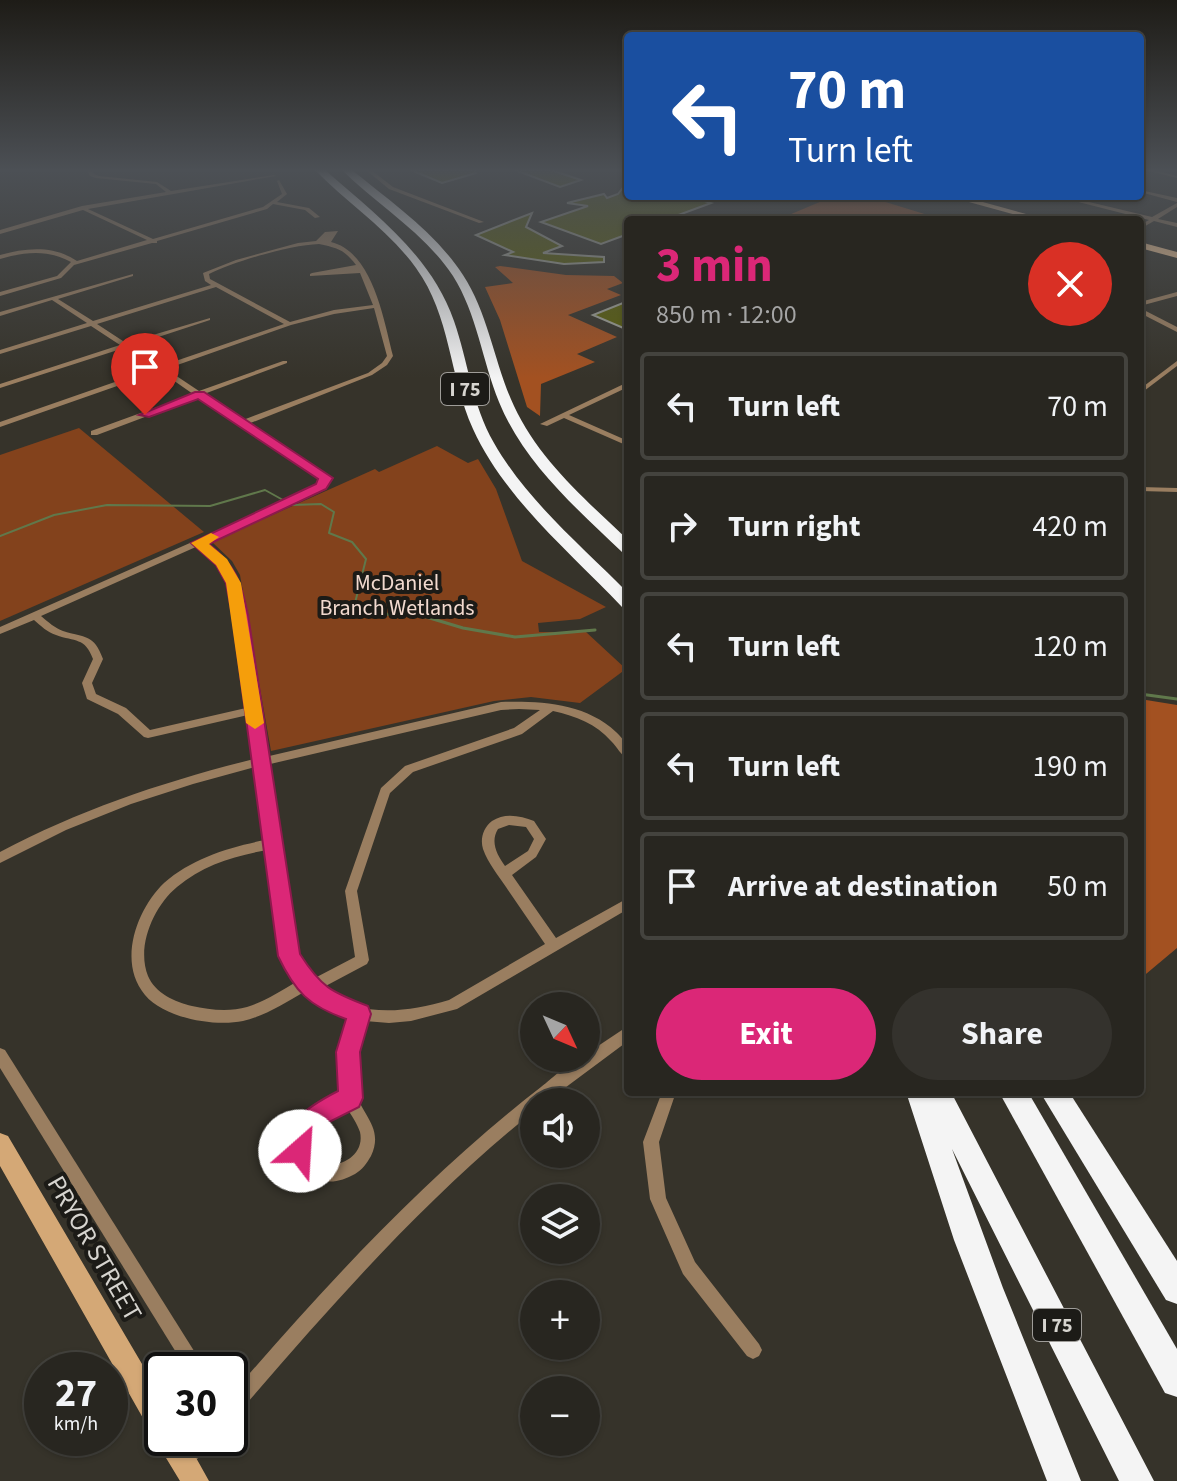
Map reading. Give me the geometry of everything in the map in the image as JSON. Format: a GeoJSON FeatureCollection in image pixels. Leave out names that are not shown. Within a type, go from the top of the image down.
{"type":"FeatureCollection","features":[{"type":"Feature","properties":{"kind":"highway","name":"I 75"},"geometry":{"type":"LineString","coordinates":[[394,239],[417,260],[442,302],[468,399],[492,451],[538,510],[624,599]]}},
{"type":"Feature","properties":{"kind":"highway","name":"I 75"},"geometry":{"type":"LineString","coordinates":[[426,239],[449,263],[474,304],[507,406],[524,436],[555,476],[624,545]]}},
{"type":"Feature","properties":{"kind":"highway"},"geometry":{"type":"LineString","coordinates":[[921,1096],[947,1187],[1064,1481]]}},
{"type":"Feature","properties":{"kind":"highway","name":"I 75"},"geometry":{"type":"LineString","coordinates":[[939,1096],[1137,1481]]}},
{"type":"Feature","properties":{"kind":"highway"},"geometry":{"type":"LineString","coordinates":[[1015,1096],[1177,1381]]}},
{"type":"Feature","properties":{"kind":"highway"},"geometry":{"type":"LineString","coordinates":[[1056,1096],[1177,1289]]}},
{"type":"Feature","properties":{"kind":"main road"},"geometry":{"type":"LineString","coordinates":[[1144,246],[1177,255]]}},
{"type":"Feature","properties":{"kind":"main road","name":"PRYOR STREET"},"geometry":{"type":"LineString","coordinates":[[0,1144],[144,1393]]}},
{"type":"Feature","properties":{"kind":"street"},"geometry":{"type":"LineString","coordinates":[[149,239],[155,242]]}},
{"type":"Feature","properties":{"kind":"street"},"geometry":{"type":"LineString","coordinates":[[0,294],[59,277],[72,264],[164,239]]}},
{"type":"Feature","properties":{"kind":"street"},"geometry":{"type":"LineString","coordinates":[[317,243],[321,239]]}},
{"type":"Feature","properties":{"kind":"street"},"geometry":{"type":"LineString","coordinates":[[327,244],[331,239]]}},
{"type":"Feature","properties":{"kind":"street"},"geometry":{"type":"LineString","coordinates":[[243,423],[370,374],[385,364],[390,356],[377,306],[346,250],[317,243],[289,247],[213,270],[205,277],[289,324]]}},
{"type":"Feature","properties":{"kind":"street"},"geometry":{"type":"LineString","coordinates":[[0,257],[30,251],[51,252],[65,255],[74,261],[72,264]]}},
{"type":"Feature","properties":{"kind":"street"},"geometry":{"type":"LineString","coordinates":[[358,269],[312,275],[358,269]]}},
{"type":"Feature","properties":{"kind":"street"},"geometry":{"type":"LineString","coordinates":[[0,314],[131,275]]}},
{"type":"Feature","properties":{"kind":"street"},"geometry":{"type":"LineString","coordinates":[[0,352],[216,285]]}},
{"type":"Feature","properties":{"kind":"street"},"geometry":{"type":"LineString","coordinates":[[1144,306],[1177,294]]}},
{"type":"Feature","properties":{"kind":"street"},"geometry":{"type":"LineString","coordinates":[[0,631],[281,506],[321,487],[326,478],[53,298]]}},
{"type":"Feature","properties":{"kind":"street"},"geometry":{"type":"LineString","coordinates":[[1,424],[289,324],[334,312],[377,306]]}},
{"type":"Feature","properties":{"kind":"street"},"geometry":{"type":"LineString","coordinates":[[1144,309],[1177,330]]}},
{"type":"Feature","properties":{"kind":"street"},"geometry":{"type":"LineString","coordinates":[[0,386],[208,319]]}},
{"type":"Feature","properties":{"kind":"street"},"geometry":{"type":"LineString","coordinates":[[94,433],[285,362]]}},
{"type":"Feature","properties":{"kind":"street"},"geometry":{"type":"LineString","coordinates":[[1144,389],[1177,363]]}},
{"type":"Feature","properties":{"kind":"street"},"geometry":{"type":"LineString","coordinates":[[544,424],[624,386]]}},
{"type":"Feature","properties":{"kind":"street"},"geometry":{"type":"LineString","coordinates":[[564,415],[624,442]]}},
{"type":"Feature","properties":{"kind":"street"},"geometry":{"type":"LineString","coordinates":[[1144,489],[1177,490]]}},
{"type":"Feature","properties":{"kind":"street"},"geometry":{"type":"LineString","coordinates":[[199,543],[222,562],[233,583],[289,956],[307,986],[327,1002],[360,1014],[400,1018],[439,1010],[624,905]]}},
{"type":"Feature","properties":{"kind":"street"},"geometry":{"type":"LineString","coordinates":[[35,616],[53,630],[87,640],[94,647],[98,659],[87,683],[91,696],[122,711],[148,734],[253,710]]}},
{"type":"Feature","properties":{"kind":"street"},"geometry":{"type":"LineString","coordinates":[[0,858],[90,814],[173,783],[501,706],[552,707],[596,721],[611,733],[624,751]]}},
{"type":"Feature","properties":{"kind":"street"},"geometry":{"type":"LineString","coordinates":[[272,844],[208,861],[170,886],[144,923],[138,954],[142,980],[160,1000],[199,1014],[242,1015],[362,960],[351,891],[385,791],[409,769],[518,731],[552,707]]}},
{"type":"Feature","properties":{"kind":"street"},"geometry":{"type":"LineString","coordinates":[[504,874],[538,847],[540,839],[530,824],[511,820],[501,822],[485,839],[486,847],[504,874],[554,946]]}},
{"type":"Feature","properties":{"kind":"street"},"geometry":{"type":"LineString","coordinates":[[350,1098],[318,1115],[300,1138],[300,1151],[307,1165],[317,1172],[329,1175],[343,1171],[355,1164],[365,1151],[368,1137],[350,1098],[348,1052],[360,1014]]}},
{"type":"Feature","properties":{"kind":"street"},"geometry":{"type":"LineString","coordinates":[[248,1389],[315,1312],[442,1179],[576,1067],[624,1036]]}},
{"type":"Feature","properties":{"kind":"street"},"geometry":{"type":"LineString","coordinates":[[0,1055],[186,1352]]}},
{"type":"Feature","properties":{"kind":"street"},"geometry":{"type":"LineString","coordinates":[[668,1096],[651,1142],[658,1199],[689,1268],[753,1350]]}},
{"type":"Feature","properties":{"kind":"green space"},"geometry":{"type":"Polygon","coordinates":[[[79,428],[204,532],[0,621],[0,455],[79,428]]]}},
{"type":"Feature","properties":{"kind":"green space","name":"McDaniel Branch Wetlands"},"geometry":{"type":"Polygon","coordinates":[[[437,446],[468,463],[478,459],[496,489],[522,561],[606,607],[580,619],[538,623],[539,632],[586,632],[624,670],[580,703],[531,697],[494,701],[271,751],[240,575],[232,561],[212,542],[375,469],[379,472],[437,446]]]}},
{"type":"Feature","properties":{"kind":"shaded area"},"geometry":{"type":"Polygon","coordinates":[[[495,267],[566,275],[614,276],[623,283],[607,289],[621,295],[568,315],[617,337],[577,354],[595,362],[541,384],[540,416],[527,407],[500,320],[485,287],[513,283],[495,267]]]}},
{"type":"Feature","properties":{"kind":"shaded area"},"geometry":{"type":"Polygon","coordinates":[[[1144,700],[1177,705],[1177,948],[1144,976],[1144,700]]]}},
{"type":"Feature","properties":{"kind":"building"},"geometry":{"type":"Polygon","coordinates":[[[485,239],[549,239],[562,246],[543,253],[604,257],[604,262],[564,264],[505,255],[513,252],[485,239]]]}},
{"type":"Feature","properties":{"kind":"building"},"geometry":{"type":"Polygon","coordinates":[[[588,239],[614,239],[601,244],[588,239]]]}},
{"type":"Feature","properties":{"kind":"building"},"geometry":{"type":"Polygon","coordinates":[[[624,303],[624,328],[593,315],[624,303]]]}},
{"type":"Feature","properties":{"kind":"waterway"},"geometry":{"type":"LineString","coordinates":[[0,536],[54,515],[107,505],[210,506],[265,490],[292,505],[321,504],[334,512],[329,533],[352,542],[366,559],[355,603],[358,607]]}},
{"type":"Feature","properties":{"kind":"waterway"},"geometry":{"type":"LineString","coordinates":[[356,605],[363,613],[423,616],[463,628],[515,637],[595,630]]}},
{"type":"Feature","properties":{"kind":"waterway"},"geometry":{"type":"LineString","coordinates":[[1144,695],[1177,699]]}},
{"type":"Feature","properties":{"kind":"slow traffic"},"geometry":{"type":"LineString","coordinates":[[211,537],[199,543],[222,562],[233,583],[255,723]]}},
{"type":"Feature","properties":{"kind":"route"},"geometry":{"type":"LineString","coordinates":[[145,415],[199,395],[326,478],[321,487],[199,543],[222,562],[233,583],[240,615],[289,956],[309,988],[327,1002],[360,1014],[348,1052],[350,1098],[318,1115],[305,1128],[300,1138],[300,1151]]}}]}
